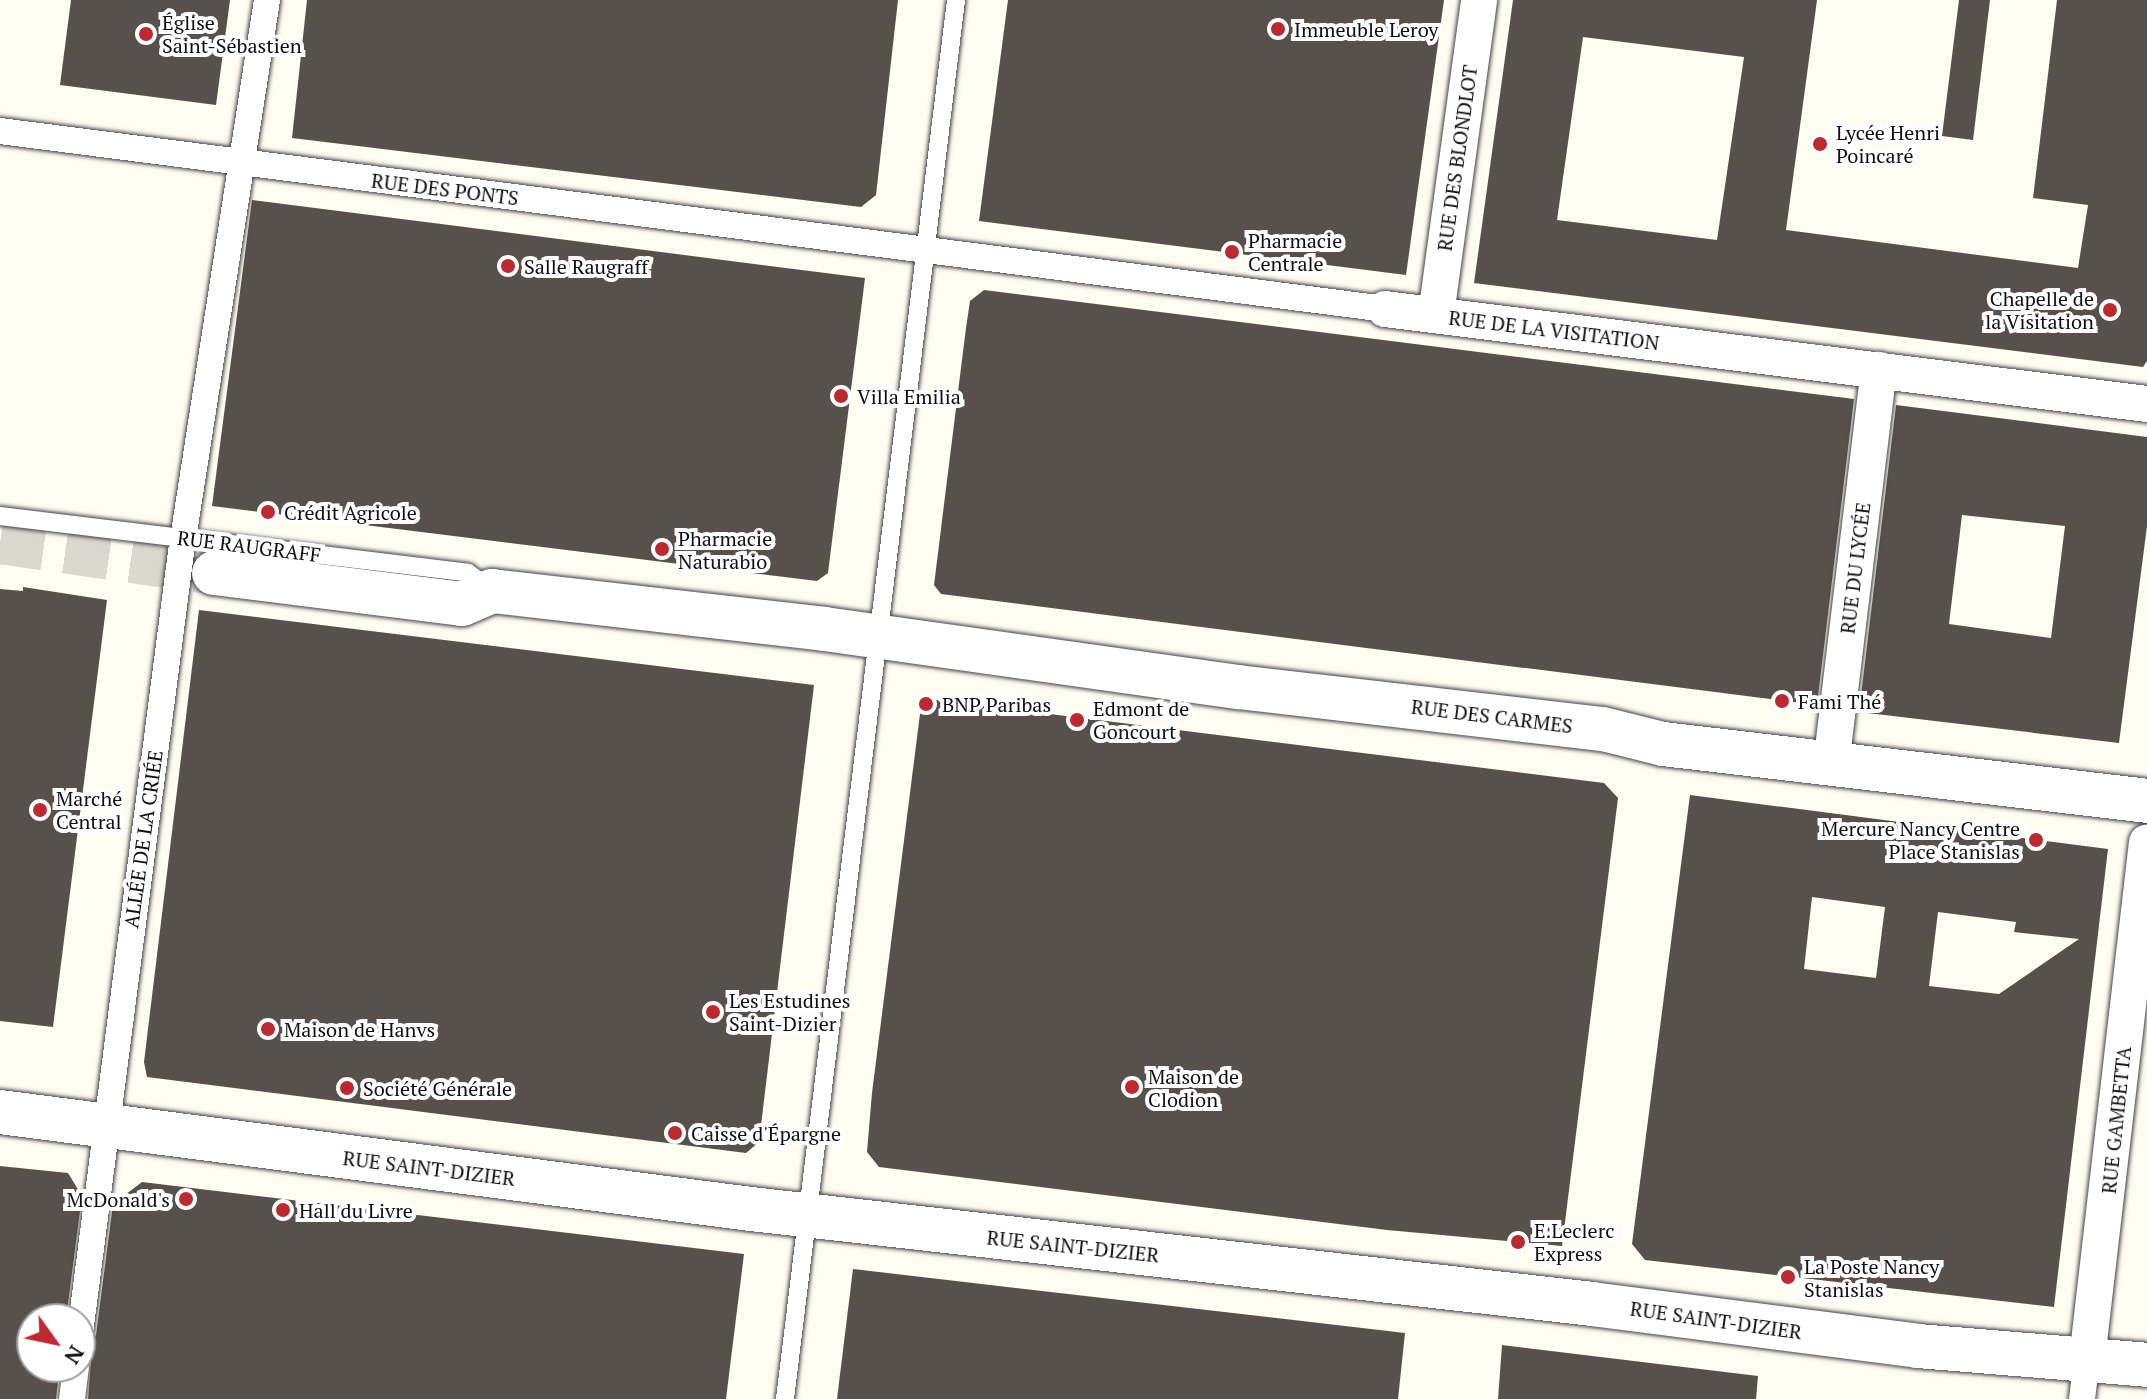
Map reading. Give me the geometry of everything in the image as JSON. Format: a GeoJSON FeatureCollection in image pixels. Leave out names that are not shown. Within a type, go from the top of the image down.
{"type":"FeatureCollection","features":[{"type":"Feature","properties":{"kind":"street","name":"ALLÉE DE LA CRIÉE"},"geometry":{"type":"LineString","coordinates":[[84,1303],[105,1126],[193,550],[267,0]]}},
{"type":"Feature","properties":{"kind":"street","name":"RUE DES BLONDLOT"},"geometry":{"type":"LineString","coordinates":[[1436,315],[1479,0]]}},
{"type":"Feature","properties":{"kind":"street","name":"RUE DES PONTS"},"geometry":{"type":"LineString","coordinates":[[0,131],[926,250]]}},
{"type":"Feature","properties":{"kind":"street","name":"RUE DE LA VISITATION"},"geometry":{"type":"LineString","coordinates":[[926,250],[2147,404]]}},
{"type":"Feature","properties":{"kind":"street","name":"RUE DU LYCÉE"},"geometry":{"type":"LineString","coordinates":[[1831,765],[1879,370]]}},
{"type":"Feature","properties":{"kind":"street","name":"RUE RAUGRAFF"},"geometry":{"type":"LineString","coordinates":[[193,550],[462,604],[492,591],[857,635]]}},
{"type":"Feature","properties":{"kind":"street","name":"RUE DES CARMES"},"geometry":{"type":"LineString","coordinates":[[857,635],[1603,729],[1663,744],[2147,801]]}},
{"type":"Feature","properties":{"kind":"street","name":"RUE GAMBETTA"},"geometry":{"type":"LineString","coordinates":[[2085,1379],[2147,842]]}},
{"type":"Feature","properties":{"kind":"street","name":"RUE SAINT-DIZIER"},"geometry":{"type":"LineString","coordinates":[[0,1112],[807,1215],[1592,1304],[1918,1346],[2085,1379],[2147,1365]]}},
{"type":"Feature","properties":{"kind":"lane"},"geometry":{"type":"LineString","coordinates":[[785,1399],[807,1215],[857,635],[926,250],[956,0]]}},
{"type":"Feature","properties":{"kind":"lane","name":"RUE RAUGRAFF"},"geometry":{"type":"LineString","coordinates":[[0,516],[468,573],[492,591]]}},
{"type":"Feature","properties":{"kind":"building","name":"Église Saint-Sébastien"},"geometry":{"type":"Polygon","coordinates":[[[71,0],[230,0],[216,105],[60,85],[71,0]]]}},
{"type":"Feature","properties":{"kind":"building"},"geometry":{"type":"Polygon","coordinates":[[[307,0],[898,0],[876,195],[861,207],[292,138],[307,0]]]}},
{"type":"Feature","properties":{"kind":"building"},"geometry":{"type":"Polygon","coordinates":[[[1008,0],[1444,0],[1406,275],[979,221],[1008,0]]]}},
{"type":"Feature","properties":{"kind":"building"},"geometry":{"type":"Polygon","coordinates":[[[1513,0],[1817,0],[1786,230],[2078,268],[2088,205],[2033,198],[2057,0],[2147,0],[2147,361],[2143,367],[1474,283],[1513,0]],[[1583,37],[1557,220],[1717,240],[1744,57],[1583,37]]]}},
{"type":"Feature","properties":{"kind":"building"},"geometry":{"type":"Polygon","coordinates":[[[1959,0],[1990,0],[1973,140],[1942,136],[1959,0]]]}},
{"type":"Feature","properties":{"kind":"building"},"geometry":{"type":"Polygon","coordinates":[[[252,200],[865,278],[828,573],[817,581],[212,506],[252,200]]]}},
{"type":"Feature","properties":{"kind":"building"},"geometry":{"type":"Polygon","coordinates":[[[984,290],[1854,399],[1817,705],[941,594],[934,585],[966,328],[970,301],[984,290]]]}},
{"type":"Feature","properties":{"kind":"building"},"geometry":{"type":"Polygon","coordinates":[[[1896,405],[2147,437],[2147,526],[2119,743],[1859,712],[1896,405]],[[1962,515],[1949,624],[2051,638],[2065,526],[1962,515]]]}},
{"type":"Feature","properties":{"kind":"building","name":"Marché Central"},"geometry":{"type":"Polygon","coordinates":[[[23,587],[107,600],[53,1027],[0,1021],[0,589],[23,591],[23,587]]]}},
{"type":"Feature","properties":{"kind":"building"},"geometry":{"type":"Polygon","coordinates":[[[199,610],[814,685],[759,1142],[746,1153],[147,1077],[144,1062],[199,610]]]}},
{"type":"Feature","properties":{"kind":"building"},"geometry":{"type":"Polygon","coordinates":[[[937,700],[1604,783],[1618,798],[1562,1246],[1387,1230],[879,1167],[867,1152],[872,1093],[920,714],[922,705],[937,700]]]}},
{"type":"Feature","properties":{"kind":"building"},"geometry":{"type":"Polygon","coordinates":[[[1690,795],[2108,849],[2054,1307],[1645,1260],[1632,1244],[1690,795]],[[1812,897],[1804,969],[1876,978],[1885,907],[1812,897]],[[1938,912],[1929,986],[1999,994],[2079,939],[2014,932],[2016,922],[1938,912]]]}},
{"type":"Feature","properties":{"kind":"building"},"geometry":{"type":"Polygon","coordinates":[[[0,1166],[68,1173],[82,1196],[68,1303],[16,1303],[16,1383],[58,1383],[56,1399],[0,1399],[0,1166]]]}},
{"type":"Feature","properties":{"kind":"building"},"geometry":{"type":"Polygon","coordinates":[[[142,1182],[744,1254],[726,1399],[88,1399],[89,1383],[96,1383],[96,1335],[113,1204],[142,1182]]]}},
{"type":"Feature","properties":{"kind":"building"},"geometry":{"type":"Polygon","coordinates":[[[853,1269],[1405,1333],[1398,1399],[837,1399],[853,1269]]]}},
{"type":"Feature","properties":{"kind":"building"},"geometry":{"type":"Polygon","coordinates":[[[1502,1345],[1758,1376],[1756,1399],[1498,1399],[1502,1345]]]}},
{"type":"Feature","properties":{"kind":"tunnel"},"geometry":{"type":"LineString","coordinates":[[0,542],[214,573]]}},
{"type":"Feature","properties":{"kind":"place","name":"Immeuble Leroy"},"geometry":{"type":"Point","coordinates":[1278,29]}},
{"type":"Feature","properties":{"kind":"place","name":"Église Saint-Sébastien"},"geometry":{"type":"Point","coordinates":[146,34]}},
{"type":"Feature","properties":{"kind":"place","name":"Lycée Henri Poincaré"},"geometry":{"type":"Point","coordinates":[1820,144]}},
{"type":"Feature","properties":{"kind":"place","name":"Pharmacie Centrale"},"geometry":{"type":"Point","coordinates":[1232,252]}},
{"type":"Feature","properties":{"kind":"place","name":"Salle Raugraff"},"geometry":{"type":"Point","coordinates":[508,266]}},
{"type":"Feature","properties":{"kind":"place","name":"Chapelle de la Visitation"},"geometry":{"type":"Point","coordinates":[2110,310]}},
{"type":"Feature","properties":{"kind":"place","name":"Villa Emilia"},"geometry":{"type":"Point","coordinates":[841,396]}},
{"type":"Feature","properties":{"kind":"place","name":"Crédit Agricole"},"geometry":{"type":"Point","coordinates":[268,512]}},
{"type":"Feature","properties":{"kind":"place","name":"Pharmacie Naturabio"},"geometry":{"type":"Point","coordinates":[662,549]}},
{"type":"Feature","properties":{"kind":"place","name":"Fami Thé"},"geometry":{"type":"Point","coordinates":[1782,701]}},
{"type":"Feature","properties":{"kind":"place","name":"BNP Paribas"},"geometry":{"type":"Point","coordinates":[926,704]}},
{"type":"Feature","properties":{"kind":"place","name":"Edmont de Goncourt"},"geometry":{"type":"Point","coordinates":[1077,720]}},
{"type":"Feature","properties":{"kind":"place","name":"Marché Central"},"geometry":{"type":"Point","coordinates":[40,810]}},
{"type":"Feature","properties":{"kind":"place","name":"Mercure Nancy Centre Place Stanislas"},"geometry":{"type":"Point","coordinates":[2036,840]}},
{"type":"Feature","properties":{"kind":"place","name":"Les Estudines Saint-Dizier"},"geometry":{"type":"Point","coordinates":[713,1012]}},
{"type":"Feature","properties":{"kind":"place","name":"Maison de Hanvs"},"geometry":{"type":"Point","coordinates":[268,1029]}},
{"type":"Feature","properties":{"kind":"place","name":"Maison de Clodion"},"geometry":{"type":"Point","coordinates":[1132,1087]}},
{"type":"Feature","properties":{"kind":"place","name":"Société Générale"},"geometry":{"type":"Point","coordinates":[347,1088]}},
{"type":"Feature","properties":{"kind":"place","name":"Caisse d'Épargne"},"geometry":{"type":"Point","coordinates":[675,1133]}},
{"type":"Feature","properties":{"kind":"place","name":"McDonald's"},"geometry":{"type":"Point","coordinates":[186,1199]}},
{"type":"Feature","properties":{"kind":"place","name":"Hall du Livre"},"geometry":{"type":"Point","coordinates":[283,1210]}},
{"type":"Feature","properties":{"kind":"place","name":"E.Leclerc Express"},"geometry":{"type":"Point","coordinates":[1518,1242]}},
{"type":"Feature","properties":{"kind":"place","name":"La Poste Nancy Stanislas"},"geometry":{"type":"Point","coordinates":[1788,1277]}}]}
